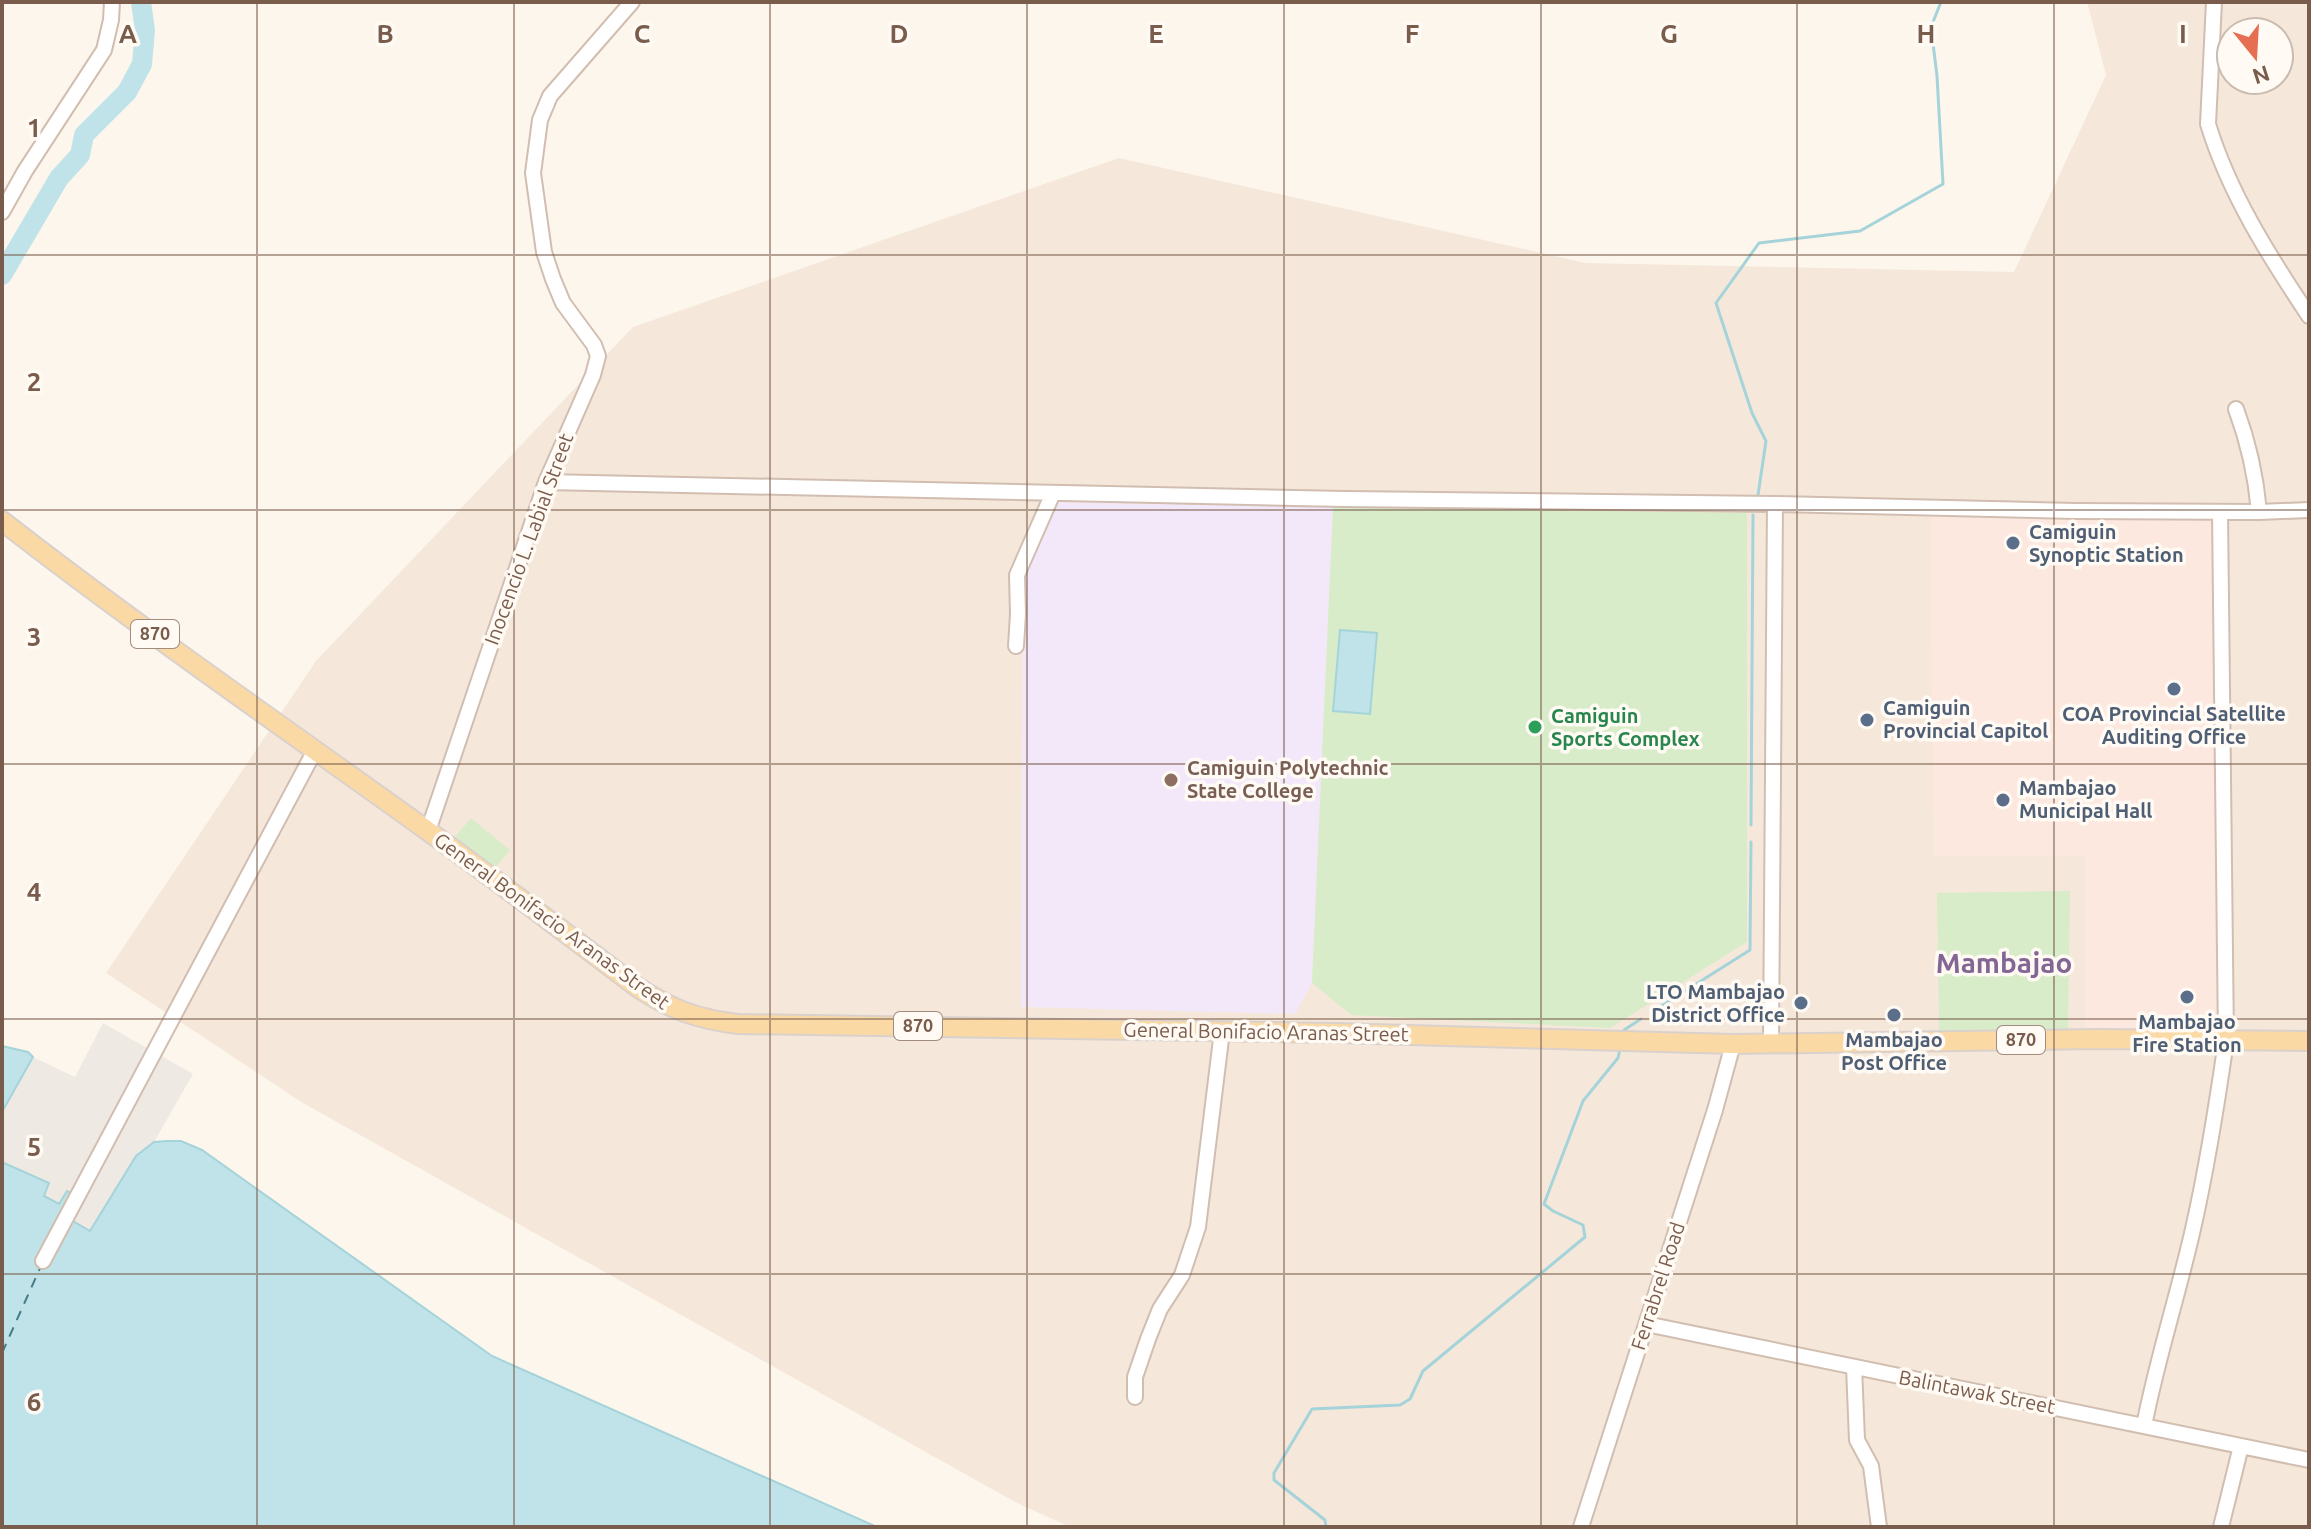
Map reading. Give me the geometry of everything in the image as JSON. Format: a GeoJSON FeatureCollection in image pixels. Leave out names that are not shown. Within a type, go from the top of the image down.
{"type":"FeatureCollection","features":[{"type":"Feature","properties":{"kind":"main road","name":"870"},"geometry":{"type":"LineString","coordinates":[[2,521],[311,750]]}},
{"type":"Feature","properties":{"kind":"main road","name":"General Bonifacio Aranas Street"},"geometry":{"type":"LineString","coordinates":[[311,750],[428,831],[637,987],[673,1009],[738,1024],[1222,1031],[1733,1044],[2087,1039],[2309,1041]]}},
{"type":"Feature","properties":{"kind":"street"},"geometry":{"type":"LineString","coordinates":[[2,212],[104,50],[112,2]]}},
{"type":"Feature","properties":{"kind":"street","name":"Inocencio L. Labial Street"},"geometry":{"type":"LineString","coordinates":[[428,831],[546,482],[593,375],[598,356],[594,345],[563,303],[544,252],[533,173],[540,120],[550,96],[632,2]]}},
{"type":"Feature","properties":{"kind":"street"},"geometry":{"type":"LineString","coordinates":[[2214,2],[2208,124],[2213,142],[2242,207],[2309,316]]}},
{"type":"Feature","properties":{"kind":"street"},"geometry":{"type":"LineString","coordinates":[[2236,409],[2254,469],[2259,512]]}},
{"type":"Feature","properties":{"kind":"street"},"geometry":{"type":"LineString","coordinates":[[546,482],[1424,500],[2220,512],[2309,510]]}},
{"type":"Feature","properties":{"kind":"street"},"geometry":{"type":"LineString","coordinates":[[1016,646],[1017,575],[1053,493]]}},
{"type":"Feature","properties":{"kind":"street"},"geometry":{"type":"LineString","coordinates":[[1771,1043],[1775,504]]}},
{"type":"Feature","properties":{"kind":"street"},"geometry":{"type":"LineString","coordinates":[[2144,1426],[2155,1372],[2193,1231],[2226,1041],[2220,512]]}},
{"type":"Feature","properties":{"kind":"street"},"geometry":{"type":"LineString","coordinates":[[43,1261],[311,750]]}},
{"type":"Feature","properties":{"kind":"street"},"geometry":{"type":"LineString","coordinates":[[1135,1397],[1135,1377],[1152,1329],[1160,1309],[1182,1275],[1198,1227],[1222,1031]]}},
{"type":"Feature","properties":{"kind":"street","name":"Ferrabrel Road"},"geometry":{"type":"LineString","coordinates":[[1581,1527],[1715,1110],[1733,1044]]}},
{"type":"Feature","properties":{"kind":"street","name":"Balintawak Street"},"geometry":{"type":"LineString","coordinates":[[1646,1324],[2309,1460]]}},
{"type":"Feature","properties":{"kind":"street"},"geometry":{"type":"LineString","coordinates":[[1854,1367],[1857,1440],[1871,1466],[1879,1527]]}},
{"type":"Feature","properties":{"kind":"street"},"geometry":{"type":"LineString","coordinates":[[2221,1527],[2241,1446]]}},
{"type":"Feature","properties":{"kind":"shaded area"},"geometry":{"type":"Polygon","coordinates":[[[2087,2],[2309,2],[2309,1527],[1070,1527],[1015,1502],[303,1103],[106,973],[316,661],[633,327],[1119,158],[1586,263],[2014,272],[2106,75],[2087,2]]]}},
{"type":"Feature","properties":{"kind":"shaded area","name":"Camiguin Polytechnic State College"},"geometry":{"type":"Polygon","coordinates":[[[1053,502],[1333,507],[1312,983],[1295,1014],[1021,1007],[1023,577],[1053,502]]]}},
{"type":"Feature","properties":{"kind":"shaded area"},"geometry":{"type":"Polygon","coordinates":[[[1930,515],[2214,520],[2220,1033],[2085,1032],[2086,856],[1934,856],[1930,515]]]}},
{"type":"Feature","properties":{"kind":"shaded area"},"geometry":{"type":"Polygon","coordinates":[[[103,1023],[193,1074],[154,1142],[136,1156],[91,1232],[73,1222],[84,1200],[67,1191],[60,1204],[44,1196],[48,1183],[2,1162],[2,1112],[33,1057],[75,1077],[103,1023]]]}},
{"type":"Feature","properties":{"kind":"green space","name":"Camiguin Sports Complex"},"geometry":{"type":"Polygon","coordinates":[[[1333,507],[1747,513],[1747,942],[1610,1028],[1351,1015],[1312,983],[1333,507]]]}},
{"type":"Feature","properties":{"kind":"green space"},"geometry":{"type":"Polygon","coordinates":[[[471,818],[510,850],[494,869],[455,837],[471,818]]]}},
{"type":"Feature","properties":{"kind":"green space"},"geometry":{"type":"Polygon","coordinates":[[[2070,891],[2068,1030],[1939,1032],[1937,893],[2070,891]]]}},
{"type":"Feature","properties":{"kind":"water"},"geometry":{"type":"Polygon","coordinates":[[[1340,630],[1377,633],[1370,714],[1333,711],[1340,630]]]}},
{"type":"Feature","properties":{"kind":"water"},"geometry":{"type":"Polygon","coordinates":[[[2,1046],[28,1052],[33,1057],[2,1112],[2,1046]]]}},
{"type":"Feature","properties":{"kind":"water"},"geometry":{"type":"Polygon","coordinates":[[[181,1141],[202,1150],[492,1356],[877,1527],[2,1527],[2,1162],[49,1183],[44,1196],[59,1204],[67,1191],[84,1200],[73,1221],[90,1231],[136,1156],[154,1142],[181,1141]]]}},
{"type":"Feature","properties":{"kind":"waterway"},"geometry":{"type":"LineString","coordinates":[[2,275],[59,178],[80,155],[84,135],[127,92],[142,64],[145,30],[141,2]]}},
{"type":"Feature","properties":{"kind":"waterway"},"geometry":{"type":"LineString","coordinates":[[1758,495],[1766,441],[1752,413],[1716,303],[1759,243],[1860,231],[1943,184],[1931,27],[1941,2]]}},
{"type":"Feature","properties":{"kind":"waterway"},"geometry":{"type":"LineString","coordinates":[[1751,825],[1753,515]]}},
{"type":"Feature","properties":{"kind":"waterway"},"geometry":{"type":"LineString","coordinates":[[1655,1010],[1750,950],[1751,842]]}},
{"type":"Feature","properties":{"kind":"waterway"},"geometry":{"type":"LineString","coordinates":[[1623,1034],[1624,1030],[1641,1019]]}},
{"type":"Feature","properties":{"kind":"waterway"},"geometry":{"type":"LineString","coordinates":[[1326,1527],[1325,1520],[1274,1480],[1274,1473],[1312,1409],[1400,1405],[1410,1399],[1423,1371],[1585,1237],[1583,1225],[1544,1204],[1583,1101],[1618,1058],[1620,1049]]}},
{"type":"Feature","properties":{"kind":"ferry route"},"geometry":{"type":"LineString","coordinates":[[2,1353],[41,1266]]}},
{"type":"Feature","properties":{"kind":"place","name":"Camiguin Synoptic Station"},"geometry":{"type":"Point","coordinates":[2013,543]}},
{"type":"Feature","properties":{"kind":"place","name":"COA Provincial Satellite Auditing Office"},"geometry":{"type":"Point","coordinates":[2174,689]}},
{"type":"Feature","properties":{"kind":"place","name":"Camiguin Provincial Capitol"},"geometry":{"type":"Point","coordinates":[1867,720]}},
{"type":"Feature","properties":{"kind":"place","name":"Camiguin Sports Complex"},"geometry":{"type":"Point","coordinates":[1535,727]}},
{"type":"Feature","properties":{"kind":"place","name":"Camiguin Polytechnic State College"},"geometry":{"type":"Point","coordinates":[1171,780]}},
{"type":"Feature","properties":{"kind":"place","name":"Mambajao Municipal Hall"},"geometry":{"type":"Point","coordinates":[2003,800]}},
{"type":"Feature","properties":{"kind":"place","name":"Mambajao Fire Station"},"geometry":{"type":"Point","coordinates":[2187,997]}},
{"type":"Feature","properties":{"kind":"place","name":"LTO Mambajao District Office"},"geometry":{"type":"Point","coordinates":[1801,1003]}},
{"type":"Feature","properties":{"kind":"place","name":"Mambajao Post Office"},"geometry":{"type":"Point","coordinates":[1894,1015]}},
{"type":"Feature","properties":{"kind":"district","name":"Mambajao"},"geometry":{"type":"Point","coordinates":[2004,963]}}]}
